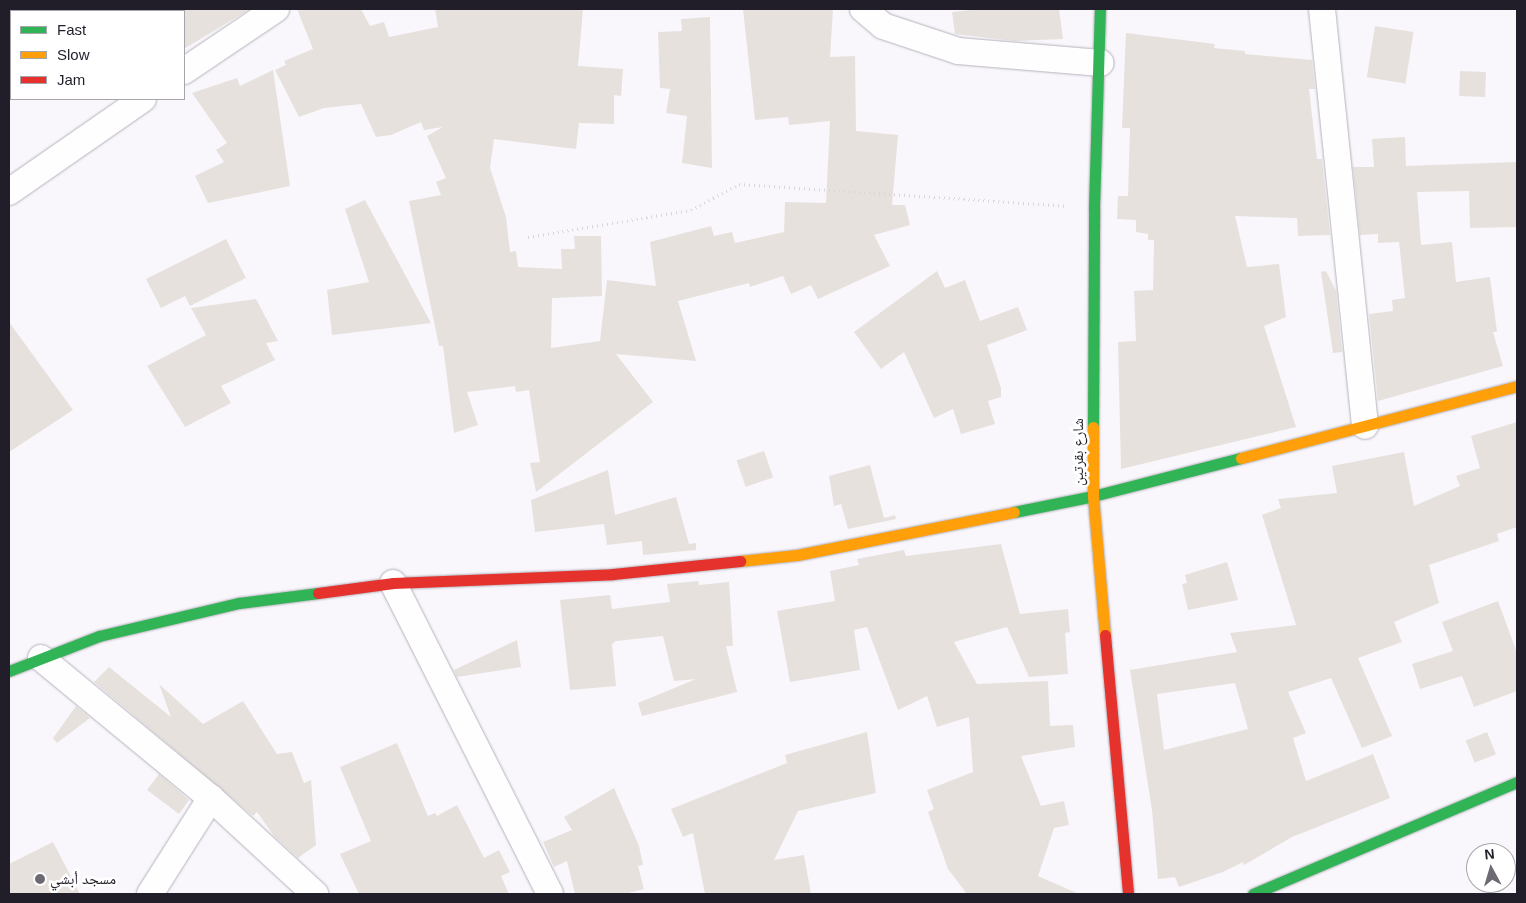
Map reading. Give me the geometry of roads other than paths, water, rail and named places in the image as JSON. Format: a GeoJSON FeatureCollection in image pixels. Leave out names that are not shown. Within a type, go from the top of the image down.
{"type":"FeatureCollection","features":[{"type":"Feature","properties":{"kind":"street"},"geometry":{"type":"LineString","coordinates":[[185,69],[276,9]]}},
{"type":"Feature","properties":{"kind":"street"},"geometry":{"type":"LineString","coordinates":[[863,9],[883,26],[958,51],[1100,63]]}},
{"type":"Feature","properties":{"kind":"street","name":"شارع بقرتين"},"geometry":{"type":"LineString","coordinates":[[1100,9],[1100,63],[1094,208],[1092,496],[1128,894]]}},
{"type":"Feature","properties":{"kind":"street"},"geometry":{"type":"LineString","coordinates":[[1322,9],[1365,426]]}},
{"type":"Feature","properties":{"kind":"street"},"geometry":{"type":"LineString","coordinates":[[9,192],[142,100]]}},
{"type":"Feature","properties":{"kind":"street"},"geometry":{"type":"LineString","coordinates":[[9,671],[99,636],[239,603],[393,583],[613,574],[797,555],[1092,496],[1517,386]]}},
{"type":"Feature","properties":{"kind":"street"},"geometry":{"type":"LineString","coordinates":[[393,583],[550,894]]}},
{"type":"Feature","properties":{"kind":"street"},"geometry":{"type":"LineString","coordinates":[[41,658],[211,798],[316,894]]}},
{"type":"Feature","properties":{"kind":"street"},"geometry":{"type":"LineString","coordinates":[[1253,894],[1517,782]]}},
{"type":"Feature","properties":{"kind":"street"},"geometry":{"type":"LineString","coordinates":[[150,894],[211,798]]}},
{"type":"Feature","properties":{"kind":"place","name":"مسجد أبشي"},"geometry":{"type":"Point","coordinates":[40,879]}}]}
